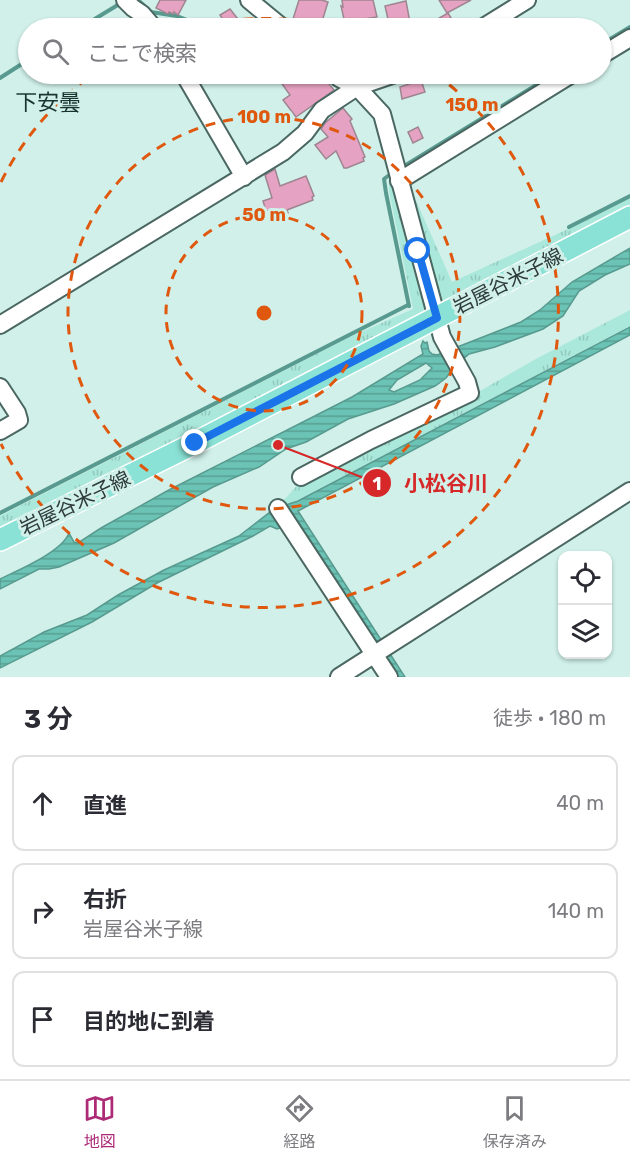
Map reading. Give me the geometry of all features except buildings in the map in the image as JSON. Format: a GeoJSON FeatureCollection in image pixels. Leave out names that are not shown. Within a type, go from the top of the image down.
{"type":"FeatureCollection","features":[{"type":"Feature","properties":{"kind":"main road","name":"岩屋谷米子線"},"geometry":{"type":"LineString","coordinates":[[0,540],[440,328],[630,217]]}},
{"type":"Feature","properties":{"kind":"street"},"geometry":{"type":"LineString","coordinates":[[125,0],[145,18]]}},
{"type":"Feature","properties":{"kind":"street"},"geometry":{"type":"LineString","coordinates":[[249,0],[271,18]]}},
{"type":"Feature","properties":{"kind":"street"},"geometry":{"type":"LineString","coordinates":[[498,18],[527,0]]}},
{"type":"Feature","properties":{"kind":"street"},"geometry":{"type":"LineString","coordinates":[[612,49],[630,38]]}},
{"type":"Feature","properties":{"kind":"street"},"geometry":{"type":"LineString","coordinates":[[190,84],[244,177]]}},
{"type":"Feature","properties":{"kind":"street"},"geometry":{"type":"LineString","coordinates":[[301,477],[381,435],[470,393],[467,382],[440,328],[382,114],[357,87],[351,84]]}},
{"type":"Feature","properties":{"kind":"street"},"geometry":{"type":"LineString","coordinates":[[0,325],[283,152],[305,133],[322,110],[357,87],[366,84]]}},
{"type":"Feature","properties":{"kind":"street"},"geometry":{"type":"LineString","coordinates":[[397,173],[554,84]]}},
{"type":"Feature","properties":{"kind":"street"},"geometry":{"type":"LineString","coordinates":[[0,387],[17,412],[19,420],[0,431]]}},
{"type":"Feature","properties":{"kind":"street"},"geometry":{"type":"LineString","coordinates":[[339,677],[630,491]]}},
{"type":"Feature","properties":{"kind":"street"},"geometry":{"type":"LineString","coordinates":[[278,508],[389,677]]}},
{"type":"Feature","properties":{"kind":"green space"},"geometry":{"type":"Polygon","coordinates":[[[392,180],[428,310],[0,533],[0,516],[350,337],[413,309],[389,191],[389,183],[392,180]]]}},
{"type":"Feature","properties":{"kind":"green space"},"geometry":{"type":"Polygon","coordinates":[[[407,180],[452,282],[568,229],[630,197],[630,209],[449,303],[442,300],[431,276],[407,180]]]}},
{"type":"Feature","properties":{"kind":"green space"},"geometry":{"type":"Polygon","coordinates":[[[630,310],[630,326],[282,507],[284,500],[301,481],[466,399],[534,360],[630,310]]]}},
{"type":"Feature","properties":{"kind":"shaded area"},"geometry":{"type":"Polygon","coordinates":[[[630,248],[630,264],[605,275],[579,291],[563,316],[543,329],[469,354],[435,386],[394,404],[348,419],[306,442],[286,449],[259,467],[213,487],[114,543],[59,567],[39,569],[0,589],[0,579],[49,554],[65,540],[69,533],[74,542],[78,543],[167,491],[352,397],[423,354],[421,346],[423,341],[427,342],[432,354],[437,355],[521,322],[540,310],[572,282],[630,248]],[[426,363],[397,380],[389,390],[394,392],[420,380],[432,368],[426,363]]]}},
{"type":"Feature","properties":{"kind":"shaded area"},"geometry":{"type":"Polygon","coordinates":[[[630,327],[630,335],[298,511],[405,677],[398,677],[297,522],[277,529],[270,526],[157,583],[92,622],[0,668],[0,656],[44,632],[87,615],[164,570],[239,536],[274,509],[298,501],[630,327]]]}},
{"type":"Feature","properties":{"kind":"waterway"},"geometry":{"type":"LineString","coordinates":[[138,0],[151,12],[182,18]]}},
{"type":"Feature","properties":{"kind":"waterway"},"geometry":{"type":"LineString","coordinates":[[96,18],[121,3]]}},
{"type":"Feature","properties":{"kind":"waterway"},"geometry":{"type":"LineString","coordinates":[[612,38],[630,27]]}},
{"type":"Feature","properties":{"kind":"waterway"},"geometry":{"type":"LineString","coordinates":[[0,78],[18,66]]}},
{"type":"Feature","properties":{"kind":"waterway"},"geometry":{"type":"LineString","coordinates":[[401,168],[538,84]]}},
{"type":"Feature","properties":{"kind":"waterway"},"geometry":{"type":"LineString","coordinates":[[392,173],[384,179],[409,306]]}},
{"type":"Feature","properties":{"kind":"waterway"},"geometry":{"type":"LineString","coordinates":[[569,227],[630,196]]}},
{"type":"Feature","properties":{"kind":"waterway"},"geometry":{"type":"LineString","coordinates":[[0,513],[408,305]]}},
{"type":"Feature","properties":{"kind":"place","name":"小松谷川"},"geometry":{"type":"Point","coordinates":[278,445]}},
{"type":"Feature","properties":{"kind":"district","name":"下安曇"},"geometry":{"type":"Point","coordinates":[48,102]}},
{"type":"Feature","properties":{"kind":"route"},"geometry":{"type":"LineString","coordinates":[[195,443],[437,318],[418,251]]}}]}
